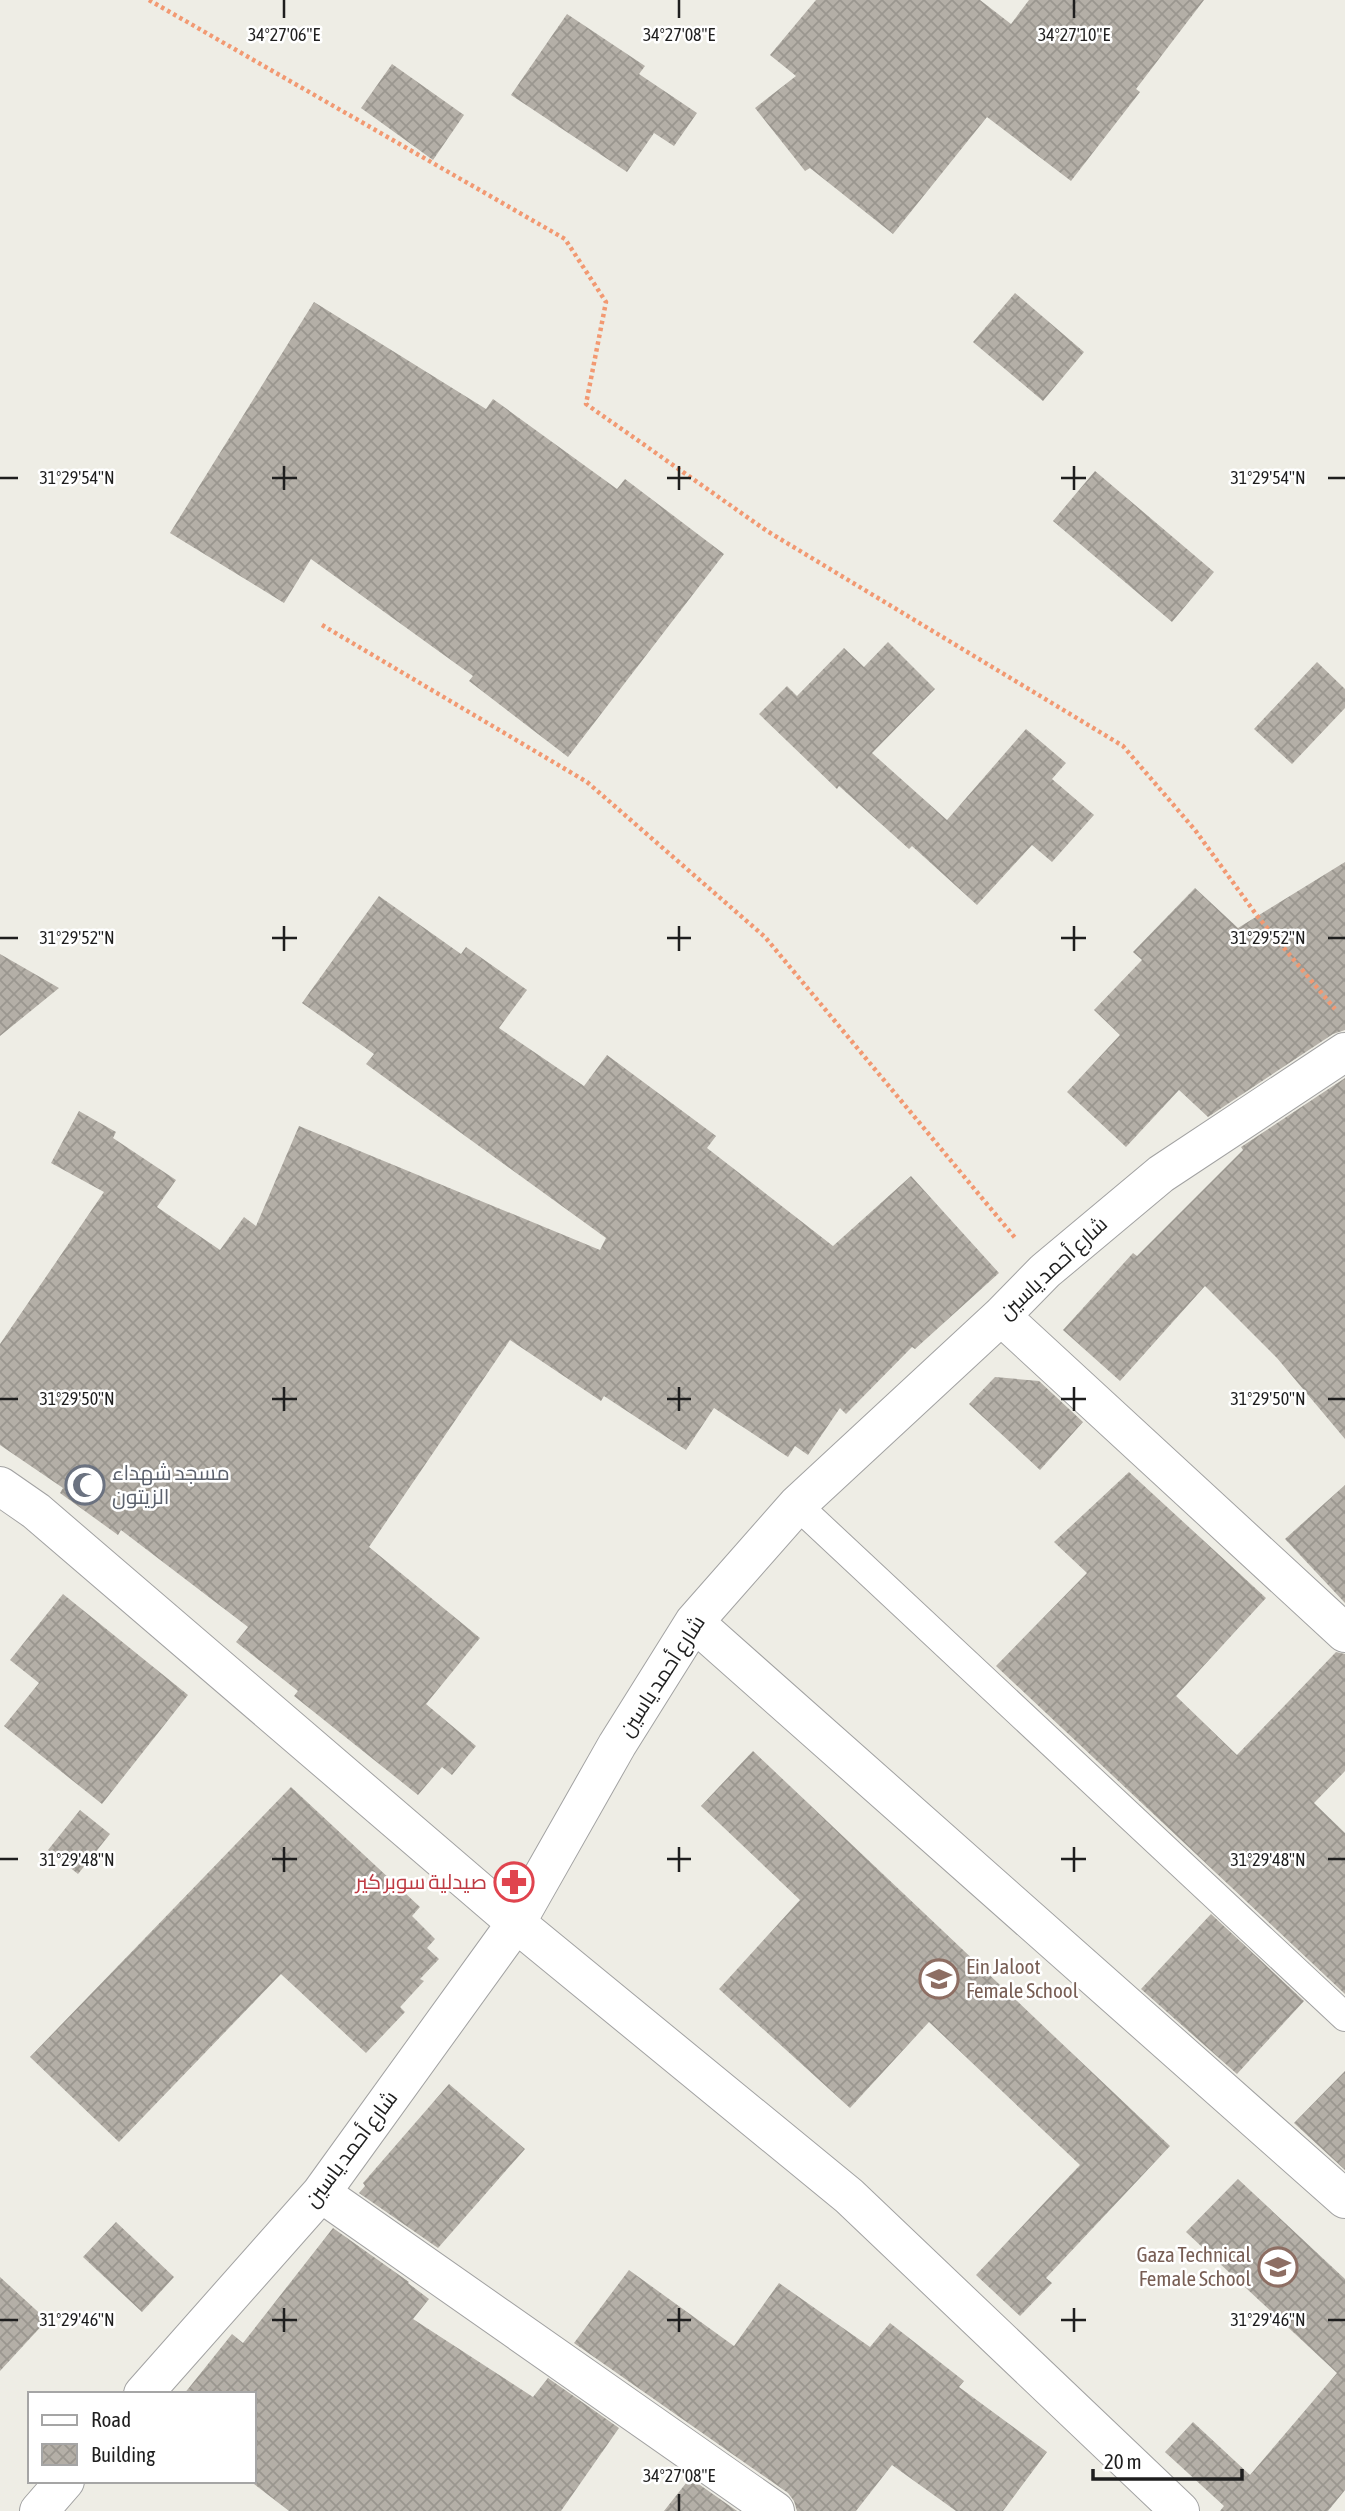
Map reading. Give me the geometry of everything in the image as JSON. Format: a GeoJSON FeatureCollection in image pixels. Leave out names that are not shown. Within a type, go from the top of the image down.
{"type":"FeatureCollection","features":[{"type":"Feature","properties":{"kind":"street","name":"شارع أحمد ياسين"},"geometry":{"type":"LineString","coordinates":[[145,2392],[321,2193],[516,1923],[617,1745],[694,1622],[797,1505],[1001,1316],[1045,1271],[1161,1174],[1345,1052]]}},
{"type":"Feature","properties":{"kind":"street"},"geometry":{"type":"LineString","coordinates":[[1001,1316],[1345,1633]]}},
{"type":"Feature","properties":{"kind":"street"},"geometry":{"type":"LineString","coordinates":[[0,1486],[36,1511],[516,1923],[849,2196],[1180,2511]]}},
{"type":"Feature","properties":{"kind":"street"},"geometry":{"type":"LineString","coordinates":[[694,1622],[1345,2199]]}},
{"type":"Feature","properties":{"kind":"street"},"geometry":{"type":"LineString","coordinates":[[321,2193],[775,2511]]}},
{"type":"Feature","properties":{"kind":"street"},"geometry":{"type":"LineString","coordinates":[[39,2511],[63,2483]]}},
{"type":"Feature","properties":{"kind":"lane"},"geometry":{"type":"LineString","coordinates":[[797,1505],[1345,2017]]}},
{"type":"Feature","properties":{"kind":"path"},"geometry":{"type":"LineString","coordinates":[[149,0],[565,239],[606,302],[586,404],[767,531],[1123,746],[1195,830],[1258,918],[1336,1010]]}},
{"type":"Feature","properties":{"kind":"path"},"geometry":{"type":"LineString","coordinates":[[321,625],[587,782],[765,937],[994,1215],[1045,1271]]}},
{"type":"Feature","properties":{"kind":"building"},"geometry":{"type":"Polygon","coordinates":[[[816,0],[980,0],[1011,24],[1029,0],[1204,0],[1136,89],[1140,92],[1071,181],[987,117],[893,234],[810,168],[805,171],[755,108],[796,76],[770,55],[816,0]]]}},
{"type":"Feature","properties":{"kind":"building"},"geometry":{"type":"Polygon","coordinates":[[[567,14],[645,66],[639,74],[697,113],[674,146],[654,133],[627,172],[511,95],[567,14]]]}},
{"type":"Feature","properties":{"kind":"building"},"geometry":{"type":"Polygon","coordinates":[[[392,64],[464,115],[433,160],[361,108],[392,64]]]}},
{"type":"Feature","properties":{"kind":"building"},"geometry":{"type":"Polygon","coordinates":[[[1015,293],[1084,352],[1043,401],[973,342],[1015,293]]]}},
{"type":"Feature","properties":{"kind":"building"},"geometry":{"type":"Polygon","coordinates":[[[314,302],[486,409],[493,399],[617,489],[625,479],[724,554],[568,757],[469,681],[473,676],[311,559],[284,603],[170,533],[314,302]]]}},
{"type":"Feature","properties":{"kind":"building"},"geometry":{"type":"Polygon","coordinates":[[[1095,471],[1214,572],[1172,622],[1053,521],[1095,471]]]}},
{"type":"Feature","properties":{"kind":"building"},"geometry":{"type":"Polygon","coordinates":[[[888,642],[935,689],[872,753],[947,820],[1026,729],[1066,763],[1052,779],[1094,815],[1052,862],[1032,845],[977,905],[912,846],[909,849],[839,786],[837,789],[759,714],[787,686],[797,696],[844,648],[864,667],[888,642]]]}},
{"type":"Feature","properties":{"kind":"building"},"geometry":{"type":"Polygon","coordinates":[[[1317,662],[1345,689],[1345,708],[1292,764],[1254,729],[1317,662]]]}},
{"type":"Feature","properties":{"kind":"building"},"geometry":{"type":"Polygon","coordinates":[[[1345,862],[1345,1030],[1333,1034],[1208,1117],[1179,1090],[1126,1147],[1067,1092],[1120,1035],[1094,1010],[1142,960],[1133,952],[1195,888],[1238,928],[1345,862]]]}},
{"type":"Feature","properties":{"kind":"building"},"geometry":{"type":"Polygon","coordinates":[[[379,896],[461,954],[466,947],[527,990],[499,1028],[584,1086],[607,1055],[716,1136],[707,1148],[833,1246],[911,1176],[999,1273],[915,1349],[912,1347],[846,1414],[840,1408],[808,1455],[795,1446],[788,1457],[714,1408],[686,1450],[604,1396],[601,1401],[510,1340],[369,1547],[480,1638],[426,1704],[476,1746],[452,1775],[442,1767],[418,1795],[294,1696],[298,1691],[236,1642],[248,1627],[121,1530],[118,1535],[60,1493],[63,1488],[0,1445],[0,1344],[104,1192],[51,1163],[79,1111],[116,1132],[113,1138],[176,1180],[157,1207],[220,1250],[244,1217],[256,1226],[299,1126],[600,1250],[606,1238],[366,1064],[374,1054],[302,1003],[379,896]]]}},
{"type":"Feature","properties":{"kind":"building"},"geometry":{"type":"Polygon","coordinates":[[[0,954],[59,988],[0,1036],[0,954]]]}},
{"type":"Feature","properties":{"kind":"building"},"geometry":{"type":"Polygon","coordinates":[[[1345,1078],[1345,1439],[1277,1358],[1205,1286],[1120,1381],[1063,1330],[1133,1253],[1137,1256],[1243,1150],[1241,1147],[1345,1078]]]}},
{"type":"Feature","properties":{"kind":"building"},"geometry":{"type":"Polygon","coordinates":[[[995,1377],[1039,1381],[1083,1422],[1040,1470],[969,1404],[995,1377]]]}},
{"type":"Feature","properties":{"kind":"building"},"geometry":{"type":"Polygon","coordinates":[[[1129,1472],[1266,1598],[1176,1696],[1237,1755],[1336,1652],[1345,1654],[1345,1771],[1314,1803],[1345,1833],[1345,1994],[996,1666],[1087,1573],[1054,1542],[1129,1472]]]}},
{"type":"Feature","properties":{"kind":"building"},"geometry":{"type":"Polygon","coordinates":[[[1345,1485],[1345,1603],[1285,1539],[1345,1485]]]}},
{"type":"Feature","properties":{"kind":"building"},"geometry":{"type":"Polygon","coordinates":[[[63,1594],[188,1695],[102,1804],[4,1726],[39,1683],[10,1660],[63,1594]]]}},
{"type":"Feature","properties":{"kind":"building","name":"Ein Jaloot Female School"},"geometry":{"type":"Polygon","coordinates":[[[753,1751],[1170,2146],[1046,2278],[1052,2283],[1020,2316],[976,2275],[1080,2165],[929,2022],[850,2108],[719,1989],[800,1900],[701,1806],[753,1751]]]}},
{"type":"Feature","properties":{"kind":"building"},"geometry":{"type":"Polygon","coordinates":[[[291,1787],[420,1907],[412,1916],[435,1939],[427,1948],[439,1959],[420,1979],[424,1981],[400,2007],[405,2012],[366,2053],[281,1974],[119,2142],[30,2057],[291,1787]]]}},
{"type":"Feature","properties":{"kind":"building"},"geometry":{"type":"Polygon","coordinates":[[[80,1810],[110,1834],[78,1874],[48,1850],[80,1810]]]}},
{"type":"Feature","properties":{"kind":"building"},"geometry":{"type":"Polygon","coordinates":[[[1211,1914],[1304,2001],[1237,2074],[1141,1989],[1211,1914]]]}},
{"type":"Feature","properties":{"kind":"building"},"geometry":{"type":"Polygon","coordinates":[[[1345,2071],[1345,2170],[1294,2123],[1345,2071]]]}},
{"type":"Feature","properties":{"kind":"building"},"geometry":{"type":"Polygon","coordinates":[[[449,2084],[525,2149],[438,2248],[359,2193],[365,2186],[363,2183],[449,2084]]]}},
{"type":"Feature","properties":{"kind":"building"},"geometry":{"type":"Polygon","coordinates":[[[1238,2179],[1345,2279],[1345,2490],[1328,2511],[1220,2511],[1224,2506],[1165,2452],[1193,2422],[1250,2475],[1337,2373],[1186,2232],[1238,2179]]]}},
{"type":"Feature","properties":{"kind":"building"},"geometry":{"type":"Polygon","coordinates":[[[116,2222],[174,2277],[142,2312],[83,2257],[116,2222]]]}},
{"type":"Feature","properties":{"kind":"building"},"geometry":{"type":"Polygon","coordinates":[[[333,2228],[429,2299],[413,2319],[533,2397],[548,2378],[619,2428],[561,2511],[289,2511],[254,2484],[256,2392],[186,2392],[232,2334],[243,2343],[333,2228]]]}},
{"type":"Feature","properties":{"kind":"building"},"geometry":{"type":"Polygon","coordinates":[[[629,2270],[734,2346],[779,2283],[870,2347],[890,2323],[964,2381],[959,2387],[1047,2452],[1003,2511],[956,2511],[892,2465],[856,2511],[797,2511],[788,2493],[574,2343],[629,2270]]]}},
{"type":"Feature","properties":{"kind":"building"},"geometry":{"type":"Polygon","coordinates":[[[0,2277],[47,2320],[0,2371],[0,2277]]]}},
{"type":"Feature","properties":{"kind":"building"},"geometry":{"type":"Polygon","coordinates":[[[690,2478],[737,2511],[664,2511],[690,2478]]]}},
{"type":"Feature","properties":{"kind":"place","name":"مسجد شهداء الزيتون"},"geometry":{"type":"Point","coordinates":[85,1485]}},
{"type":"Feature","properties":{"kind":"place","name":"صيدلية سوبر كير"},"geometry":{"type":"Point","coordinates":[514,1882]}},
{"type":"Feature","properties":{"kind":"place","name":"Ein Jaloot Female School"},"geometry":{"type":"Point","coordinates":[939,1979]}},
{"type":"Feature","properties":{"kind":"place","name":"Gaza Technical Female School"},"geometry":{"type":"Point","coordinates":[1278,2267]}}]}
